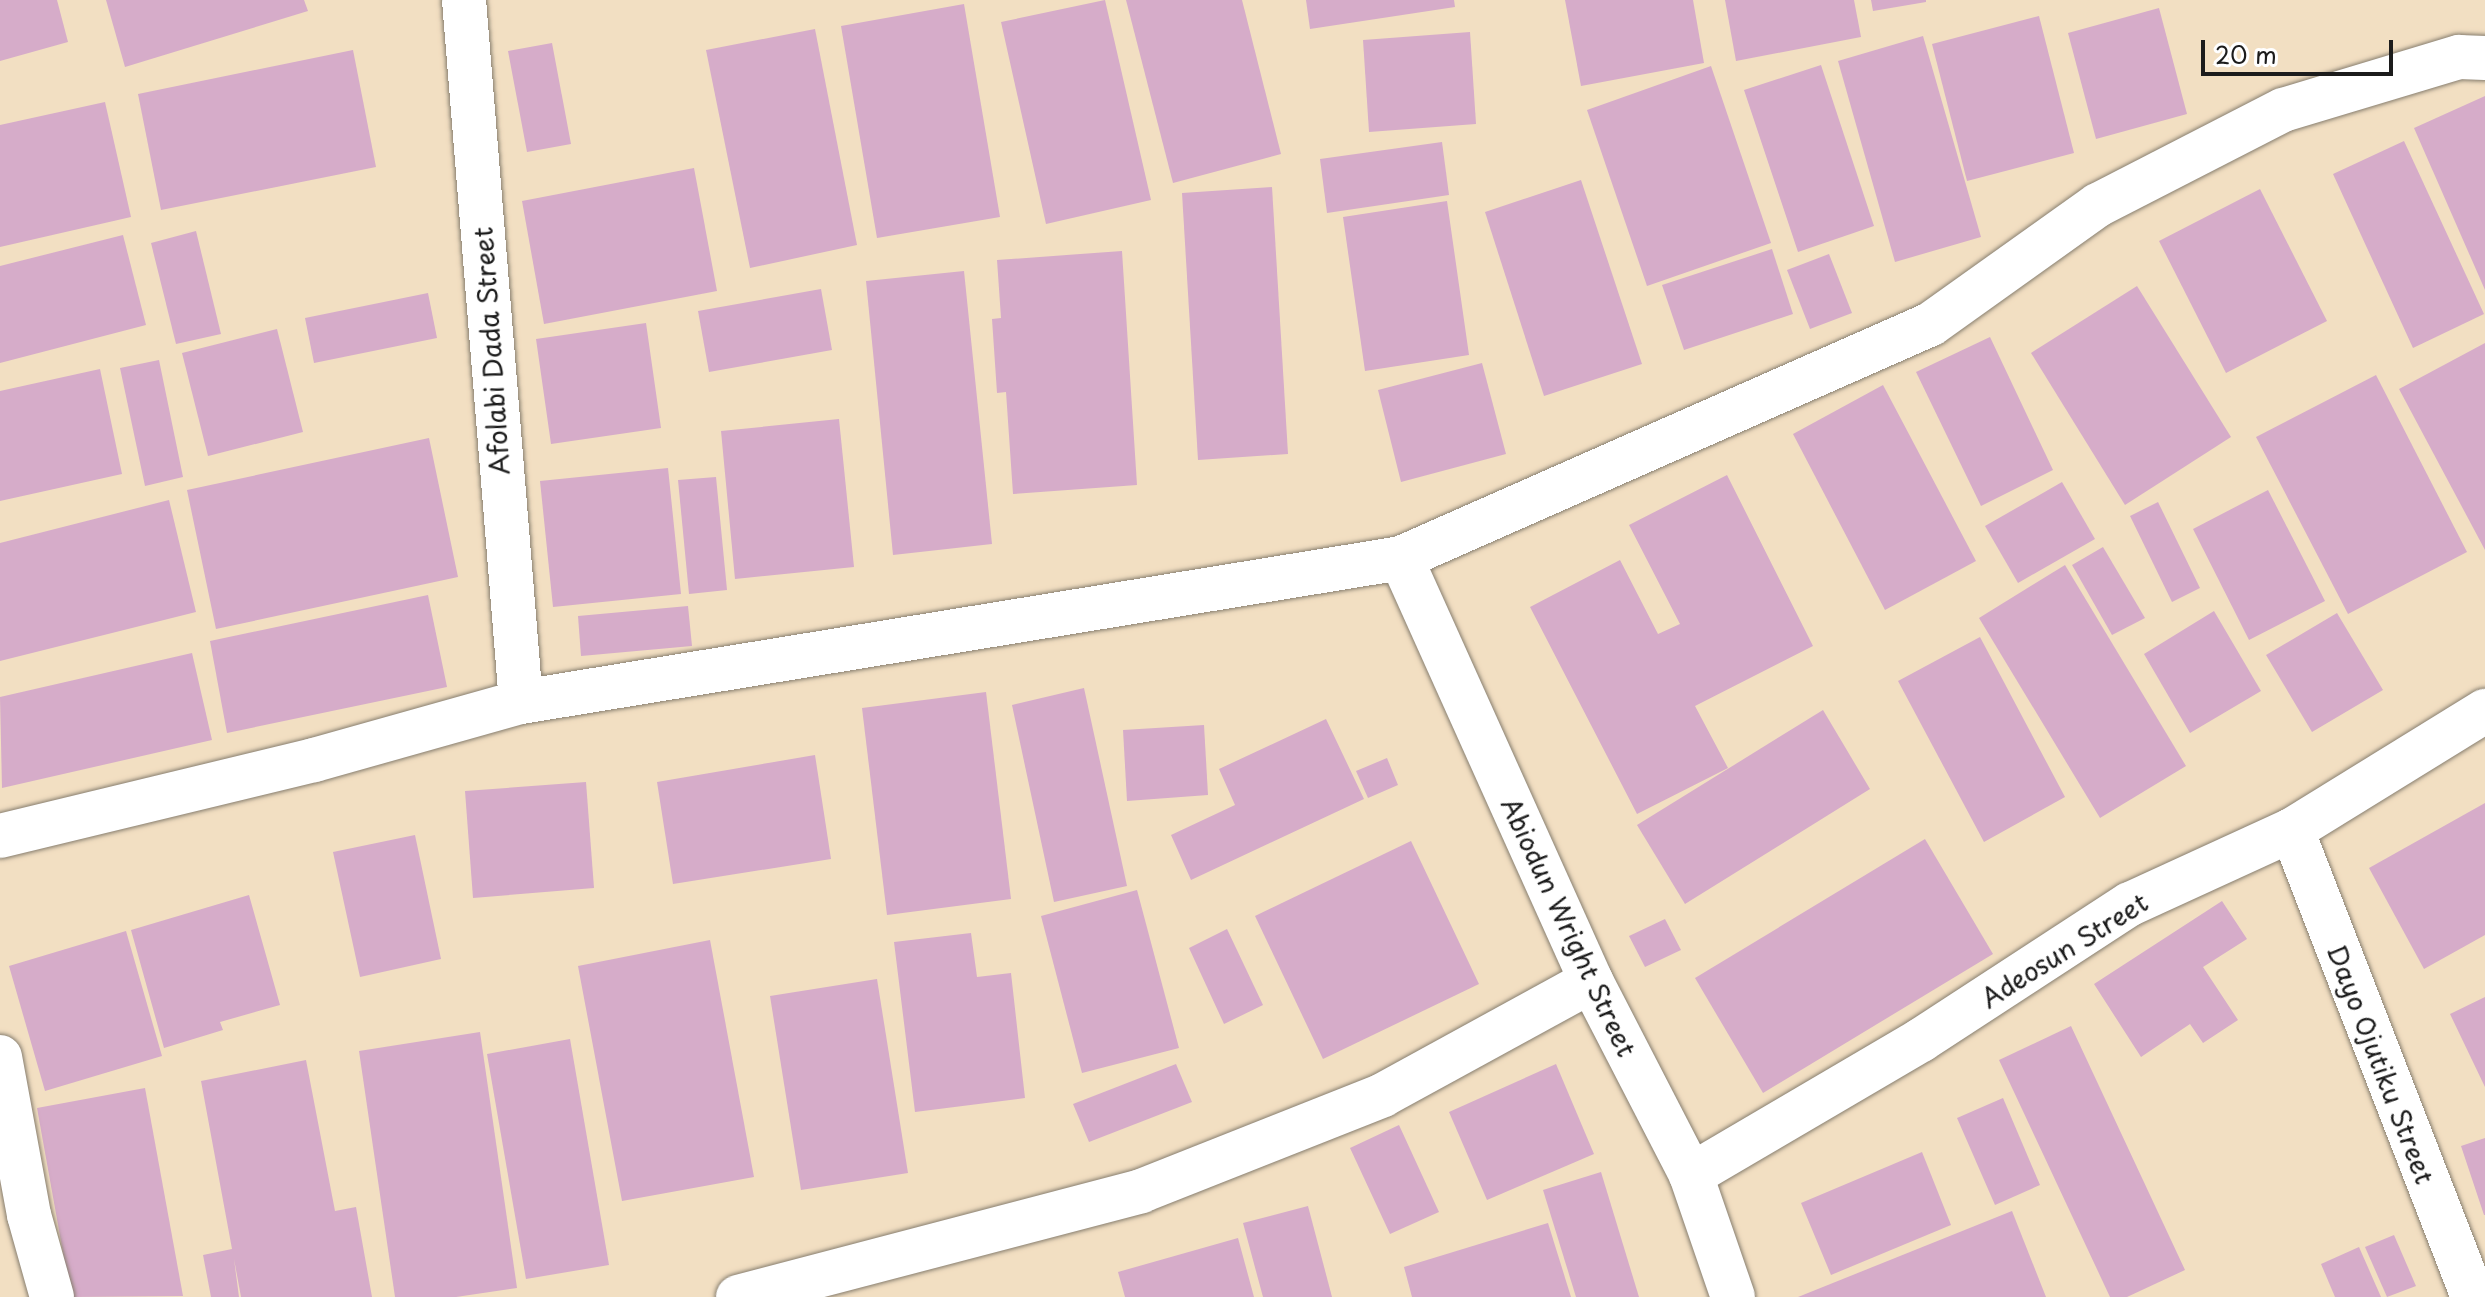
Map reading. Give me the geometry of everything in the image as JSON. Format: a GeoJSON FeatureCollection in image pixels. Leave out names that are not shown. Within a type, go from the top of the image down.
{"type":"FeatureCollection","features":[{"type":"Feature","properties":{"kind":"street","name":"Afolabi Dada Street"},"geometry":{"type":"LineString","coordinates":[[464,0],[521,702]]}},
{"type":"Feature","properties":{"kind":"street"},"geometry":{"type":"LineString","coordinates":[[0,836],[314,760],[521,702],[1401,558],[1931,324],[2098,205],[2283,110],[2459,57],[2485,58]]}},
{"type":"Feature","properties":{"kind":"street","name":"Abiodun Wright Street"},"geometry":{"type":"LineString","coordinates":[[1401,558],[1591,981],[1691,1175],[1733,1297]]}},
{"type":"Feature","properties":{"kind":"street","name":"Adeosun Street"},"geometry":{"type":"LineString","coordinates":[[1691,1175],[1921,1040],[2130,904],[2292,830],[2485,711]]}},
{"type":"Feature","properties":{"kind":"street","name":"Dayo Ojutiku Street"},"geometry":{"type":"LineString","coordinates":[[2292,830],[2473,1297]]}},
{"type":"Feature","properties":{"kind":"street"},"geometry":{"type":"LineString","coordinates":[[738,1297],[1141,1191],[1383,1095],[1591,981]]}},
{"type":"Feature","properties":{"kind":"street"},"geometry":{"type":"LineString","coordinates":[[0,1057],[29,1215],[52,1297]]}},
{"type":"Feature","properties":{"kind":"building"},"geometry":{"type":"Polygon","coordinates":[[[0,0],[57,0],[68,42],[0,61],[0,0]]]}},
{"type":"Feature","properties":{"kind":"building"},"geometry":{"type":"Polygon","coordinates":[[[106,0],[304,0],[308,11],[125,67],[106,0]]]}},
{"type":"Feature","properties":{"kind":"building"},"geometry":{"type":"Polygon","coordinates":[[[1105,0],[1151,200],[1046,224],[1001,22],[1105,0]]]}},
{"type":"Feature","properties":{"kind":"building"},"geometry":{"type":"Polygon","coordinates":[[[1126,0],[1242,0],[1281,154],[1173,183],[1126,0]]]}},
{"type":"Feature","properties":{"kind":"building"},"geometry":{"type":"Polygon","coordinates":[[[1306,0],[1454,0],[1455,7],[1310,29],[1306,0]]]}},
{"type":"Feature","properties":{"kind":"building"},"geometry":{"type":"Polygon","coordinates":[[[1565,0],[1693,0],[1704,63],[1581,86],[1565,0]]]}},
{"type":"Feature","properties":{"kind":"building"},"geometry":{"type":"Polygon","coordinates":[[[1725,0],[1854,0],[1861,37],[1736,61],[1725,0]]]}},
{"type":"Feature","properties":{"kind":"building"},"geometry":{"type":"Polygon","coordinates":[[[1871,0],[1926,0],[1926,2],[1873,11],[1871,0]]]}},
{"type":"Feature","properties":{"kind":"building"},"geometry":{"type":"Polygon","coordinates":[[[964,4],[1000,217],[877,238],[841,26],[964,4]]]}},
{"type":"Feature","properties":{"kind":"building"},"geometry":{"type":"Polygon","coordinates":[[[2159,8],[2187,114],[2096,139],[2068,33],[2159,8]]]}},
{"type":"Feature","properties":{"kind":"building"},"geometry":{"type":"Polygon","coordinates":[[[2039,16],[2074,153],[1967,181],[1932,44],[2039,16]]]}},
{"type":"Feature","properties":{"kind":"building"},"geometry":{"type":"Polygon","coordinates":[[[815,29],[857,245],[750,268],[706,50],[815,29]]]}},
{"type":"Feature","properties":{"kind":"building"},"geometry":{"type":"Polygon","coordinates":[[[1470,32],[1476,124],[1369,132],[1363,40],[1470,32]]]}},
{"type":"Feature","properties":{"kind":"building"},"geometry":{"type":"Polygon","coordinates":[[[1923,36],[1981,237],[1895,262],[1838,61],[1923,36]]]}},
{"type":"Feature","properties":{"kind":"building"},"geometry":{"type":"Polygon","coordinates":[[[552,43],[571,144],[527,152],[508,51],[552,43]]]}},
{"type":"Feature","properties":{"kind":"building"},"geometry":{"type":"Polygon","coordinates":[[[353,50],[376,167],[161,210],[138,94],[353,50]]]}},
{"type":"Feature","properties":{"kind":"building"},"geometry":{"type":"Polygon","coordinates":[[[1821,65],[1874,226],[1798,252],[1744,90],[1821,65]]]}},
{"type":"Feature","properties":{"kind":"building"},"geometry":{"type":"Polygon","coordinates":[[[1711,66],[1771,243],[1647,286],[1587,110],[1711,66]]]}},
{"type":"Feature","properties":{"kind":"building"},"geometry":{"type":"Polygon","coordinates":[[[2485,96],[2485,290],[2414,128],[2485,96]]]}},
{"type":"Feature","properties":{"kind":"building"},"geometry":{"type":"Polygon","coordinates":[[[105,102],[131,217],[0,247],[0,125],[105,102]]]}},
{"type":"Feature","properties":{"kind":"building"},"geometry":{"type":"Polygon","coordinates":[[[2404,141],[2484,314],[2413,348],[2333,174],[2404,141]]]}},
{"type":"Feature","properties":{"kind":"building"},"geometry":{"type":"Polygon","coordinates":[[[1442,142],[1449,195],[1327,213],[1320,159],[1442,142]]]}},
{"type":"Feature","properties":{"kind":"building"},"geometry":{"type":"Polygon","coordinates":[[[694,168],[717,291],[544,324],[522,201],[694,168]]]}},
{"type":"Feature","properties":{"kind":"building"},"geometry":{"type":"Polygon","coordinates":[[[1581,180],[1642,364],[1544,396],[1485,212],[1581,180]]]}},
{"type":"Feature","properties":{"kind":"building"},"geometry":{"type":"Polygon","coordinates":[[[1272,187],[1288,454],[1198,460],[1182,193],[1272,187]]]}},
{"type":"Feature","properties":{"kind":"building"},"geometry":{"type":"Polygon","coordinates":[[[2260,189],[2327,321],[2226,373],[2159,241],[2260,189]]]}},
{"type":"Feature","properties":{"kind":"building"},"geometry":{"type":"Polygon","coordinates":[[[1447,201],[1469,355],[1365,371],[1343,217],[1447,201]]]}},
{"type":"Feature","properties":{"kind":"building"},"geometry":{"type":"Polygon","coordinates":[[[196,231],[221,334],[176,344],[151,243],[196,231]]]}},
{"type":"Feature","properties":{"kind":"building"},"geometry":{"type":"Polygon","coordinates":[[[123,235],[146,325],[0,363],[0,266],[123,235]]]}},
{"type":"Feature","properties":{"kind":"building"},"geometry":{"type":"Polygon","coordinates":[[[1772,249],[1793,314],[1684,350],[1662,285],[1772,249]]]}},
{"type":"Feature","properties":{"kind":"building"},"geometry":{"type":"Polygon","coordinates":[[[1122,251],[1137,485],[1013,494],[1006,392],[997,393],[992,319],[1001,318],[997,260],[1122,251]]]}},
{"type":"Feature","properties":{"kind":"building"},"geometry":{"type":"Polygon","coordinates":[[[1829,254],[1852,313],[1810,329],[1787,270],[1829,254]]]}},
{"type":"Feature","properties":{"kind":"building"},"geometry":{"type":"Polygon","coordinates":[[[964,271],[992,544],[893,555],[866,281],[964,271]]]}},
{"type":"Feature","properties":{"kind":"building"},"geometry":{"type":"Polygon","coordinates":[[[2137,286],[2231,437],[2125,505],[2031,353],[2137,286]]]}},
{"type":"Feature","properties":{"kind":"building"},"geometry":{"type":"Polygon","coordinates":[[[821,289],[832,350],[709,372],[698,311],[821,289]]]}},
{"type":"Feature","properties":{"kind":"building"},"geometry":{"type":"Polygon","coordinates":[[[428,293],[437,338],[314,363],[305,318],[428,293]]]}},
{"type":"Feature","properties":{"kind":"building"},"geometry":{"type":"Polygon","coordinates":[[[646,323],[661,428],[551,444],[536,339],[646,323]]]}},
{"type":"Feature","properties":{"kind":"building"},"geometry":{"type":"Polygon","coordinates":[[[277,329],[303,432],[208,456],[182,353],[277,329]]]}},
{"type":"Feature","properties":{"kind":"building"},"geometry":{"type":"Polygon","coordinates":[[[1990,337],[2053,470],[1981,506],[1916,372],[1990,337]]]}},
{"type":"Feature","properties":{"kind":"building"},"geometry":{"type":"Polygon","coordinates":[[[2485,343],[2485,550],[2399,389],[2485,343]]]}},
{"type":"Feature","properties":{"kind":"building"},"geometry":{"type":"Polygon","coordinates":[[[159,360],[183,477],[145,486],[120,368],[159,360]]]}},
{"type":"Feature","properties":{"kind":"building"},"geometry":{"type":"Polygon","coordinates":[[[1482,363],[1506,454],[1401,482],[1378,390],[1482,363]]]}},
{"type":"Feature","properties":{"kind":"building"},"geometry":{"type":"Polygon","coordinates":[[[100,369],[122,474],[0,501],[0,391],[100,369]]]}},
{"type":"Feature","properties":{"kind":"building"},"geometry":{"type":"Polygon","coordinates":[[[2376,375],[2467,552],[2348,614],[2256,437],[2376,375]]]}},
{"type":"Feature","properties":{"kind":"building"},"geometry":{"type":"Polygon","coordinates":[[[1883,385],[1976,561],[1885,610],[1793,434],[1883,385]]]}},
{"type":"Feature","properties":{"kind":"building"},"geometry":{"type":"Polygon","coordinates":[[[839,419],[854,567],[735,579],[721,431],[839,419]]]}},
{"type":"Feature","properties":{"kind":"building"},"geometry":{"type":"Polygon","coordinates":[[[429,438],[458,577],[216,629],[187,490],[429,438]]]}},
{"type":"Feature","properties":{"kind":"building"},"geometry":{"type":"Polygon","coordinates":[[[668,468],[681,594],[553,607],[540,481],[668,468]]]}},
{"type":"Feature","properties":{"kind":"building"},"geometry":{"type":"Polygon","coordinates":[[[1727,475],[1813,646],[1695,706],[1728,768],[1637,814],[1530,607],[1620,560],[1658,634],[1680,624],[1629,525],[1727,475]]]}},
{"type":"Feature","properties":{"kind":"building"},"geometry":{"type":"Polygon","coordinates":[[[716,477],[727,590],[689,594],[678,480],[716,477]]]}},
{"type":"Feature","properties":{"kind":"building"},"geometry":{"type":"Polygon","coordinates":[[[2062,482],[2095,539],[2018,583],[1985,526],[2062,482]]]}},
{"type":"Feature","properties":{"kind":"building"},"geometry":{"type":"Polygon","coordinates":[[[2268,490],[2325,601],[2249,640],[2193,529],[2268,490]]]}},
{"type":"Feature","properties":{"kind":"building"},"geometry":{"type":"Polygon","coordinates":[[[169,500],[196,612],[0,661],[0,543],[169,500]]]}},
{"type":"Feature","properties":{"kind":"building"},"geometry":{"type":"Polygon","coordinates":[[[2158,502],[2200,588],[2172,602],[2130,516],[2158,502]]]}},
{"type":"Feature","properties":{"kind":"building"},"geometry":{"type":"Polygon","coordinates":[[[2103,547],[2145,618],[2112,635],[2072,565],[2103,547]]]}},
{"type":"Feature","properties":{"kind":"building"},"geometry":{"type":"Polygon","coordinates":[[[2065,565],[2186,766],[2100,818],[1979,618],[2065,565]]]}},
{"type":"Feature","properties":{"kind":"building"},"geometry":{"type":"Polygon","coordinates":[[[428,595],[447,687],[227,733],[210,641],[428,595]]]}},
{"type":"Feature","properties":{"kind":"building"},"geometry":{"type":"Polygon","coordinates":[[[688,606],[692,646],[581,656],[578,616],[688,606]]]}},
{"type":"Feature","properties":{"kind":"building"},"geometry":{"type":"Polygon","coordinates":[[[2214,611],[2261,691],[2190,733],[2144,654],[2214,611]]]}},
{"type":"Feature","properties":{"kind":"building"},"geometry":{"type":"Polygon","coordinates":[[[2337,613],[2383,690],[2312,732],[2266,655],[2337,613]]]}},
{"type":"Feature","properties":{"kind":"building"},"geometry":{"type":"Polygon","coordinates":[[[1980,637],[2065,797],[1984,842],[1898,681],[1980,637]]]}},
{"type":"Feature","properties":{"kind":"building"},"geometry":{"type":"Polygon","coordinates":[[[192,653],[212,740],[2,788],[0,697],[192,653]]]}},
{"type":"Feature","properties":{"kind":"building"},"geometry":{"type":"Polygon","coordinates":[[[1084,688],[1127,886],[1054,902],[1012,705],[1084,688]]]}},
{"type":"Feature","properties":{"kind":"building"},"geometry":{"type":"Polygon","coordinates":[[[986,692],[1011,899],[887,915],[862,708],[986,692]]]}},
{"type":"Feature","properties":{"kind":"building"},"geometry":{"type":"Polygon","coordinates":[[[1823,710],[1870,789],[1685,904],[1637,825],[1823,710]]]}},
{"type":"Feature","properties":{"kind":"building"},"geometry":{"type":"Polygon","coordinates":[[[1326,719],[1364,799],[1191,880],[1171,835],[1235,805],[1219,769],[1326,719]]]}},
{"type":"Feature","properties":{"kind":"building"},"geometry":{"type":"Polygon","coordinates":[[[1204,725],[1208,795],[1127,801],[1123,730],[1204,725]]]}},
{"type":"Feature","properties":{"kind":"building"},"geometry":{"type":"Polygon","coordinates":[[[815,755],[831,859],[673,884],[657,782],[815,755]]]}},
{"type":"Feature","properties":{"kind":"building"},"geometry":{"type":"Polygon","coordinates":[[[1387,758],[1398,785],[1368,798],[1356,771],[1387,758]]]}},
{"type":"Feature","properties":{"kind":"building"},"geometry":{"type":"Polygon","coordinates":[[[586,782],[594,888],[473,898],[465,791],[586,782]]]}},
{"type":"Feature","properties":{"kind":"building"},"geometry":{"type":"Polygon","coordinates":[[[2485,803],[2485,935],[2424,969],[2369,868],[2485,803]]]}},
{"type":"Feature","properties":{"kind":"building"},"geometry":{"type":"Polygon","coordinates":[[[415,835],[441,959],[360,977],[333,852],[415,835]]]}},
{"type":"Feature","properties":{"kind":"building"},"geometry":{"type":"Polygon","coordinates":[[[1925,839],[1993,954],[1763,1093],[1695,978],[1925,839]]]}},
{"type":"Feature","properties":{"kind":"building"},"geometry":{"type":"Polygon","coordinates":[[[1411,841],[1479,984],[1323,1059],[1255,916],[1411,841]]]}},
{"type":"Feature","properties":{"kind":"building"},"geometry":{"type":"Polygon","coordinates":[[[1137,890],[1179,1048],[1082,1073],[1041,916],[1137,890]]]}},
{"type":"Feature","properties":{"kind":"building"},"geometry":{"type":"Polygon","coordinates":[[[249,895],[280,1005],[220,1022],[223,1030],[164,1048],[131,930],[249,895]]]}},
{"type":"Feature","properties":{"kind":"building"},"geometry":{"type":"Polygon","coordinates":[[[2222,901],[2247,939],[2203,967],[2238,1020],[2203,1043],[2190,1024],[2141,1057],[2094,984],[2222,901]]]}},
{"type":"Feature","properties":{"kind":"building"},"geometry":{"type":"Polygon","coordinates":[[[1665,919],[1681,950],[1645,967],[1629,936],[1665,919]]]}},
{"type":"Feature","properties":{"kind":"building"},"geometry":{"type":"Polygon","coordinates":[[[1227,929],[1263,1005],[1224,1024],[1189,948],[1227,929]]]}},
{"type":"Feature","properties":{"kind":"building"},"geometry":{"type":"Polygon","coordinates":[[[126,931],[162,1056],[45,1091],[9,966],[126,931]]]}},
{"type":"Feature","properties":{"kind":"building"},"geometry":{"type":"Polygon","coordinates":[[[971,933],[977,977],[1011,973],[1025,1098],[915,1112],[894,942],[971,933]]]}},
{"type":"Feature","properties":{"kind":"building"},"geometry":{"type":"Polygon","coordinates":[[[710,940],[754,1177],[622,1201],[578,966],[710,940]]]}},
{"type":"Feature","properties":{"kind":"building"},"geometry":{"type":"Polygon","coordinates":[[[877,979],[908,1173],[801,1190],[770,996],[877,979]]]}},
{"type":"Feature","properties":{"kind":"building"},"geometry":{"type":"Polygon","coordinates":[[[2485,997],[2485,1087],[2450,1014],[2485,997]]]}},
{"type":"Feature","properties":{"kind":"building"},"geometry":{"type":"Polygon","coordinates":[[[2071,1026],[2185,1270],[2127,1297],[2110,1297],[1999,1060],[2071,1026]]]}},
{"type":"Feature","properties":{"kind":"building"},"geometry":{"type":"Polygon","coordinates":[[[480,1032],[517,1288],[456,1297],[395,1297],[359,1051],[480,1032]]]}},
{"type":"Feature","properties":{"kind":"building"},"geometry":{"type":"Polygon","coordinates":[[[570,1039],[609,1265],[526,1279],[487,1054],[570,1039]]]}},
{"type":"Feature","properties":{"kind":"building"},"geometry":{"type":"Polygon","coordinates":[[[306,1060],[335,1211],[356,1207],[372,1297],[241,1297],[234,1259],[239,1297],[211,1297],[203,1255],[232,1249],[201,1081],[306,1060]]]}},
{"type":"Feature","properties":{"kind":"building"},"geometry":{"type":"Polygon","coordinates":[[[1176,1064],[1192,1102],[1089,1142],[1073,1104],[1176,1064]]]}},
{"type":"Feature","properties":{"kind":"building"},"geometry":{"type":"Polygon","coordinates":[[[1556,1064],[1594,1154],[1487,1200],[1449,1112],[1556,1064]]]}},
{"type":"Feature","properties":{"kind":"building"},"geometry":{"type":"Polygon","coordinates":[[[145,1088],[183,1296],[71,1297],[37,1108],[145,1088]]]}},
{"type":"Feature","properties":{"kind":"building"},"geometry":{"type":"Polygon","coordinates":[[[2003,1098],[2040,1185],[1995,1205],[1957,1118],[2003,1098]]]}},
{"type":"Feature","properties":{"kind":"building"},"geometry":{"type":"Polygon","coordinates":[[[1399,1125],[1439,1212],[1390,1234],[1350,1148],[1399,1125]]]}},
{"type":"Feature","properties":{"kind":"building"},"geometry":{"type":"Polygon","coordinates":[[[2485,1138],[2485,1215],[2484,1215],[2461,1146],[2485,1138]]]}},
{"type":"Feature","properties":{"kind":"building"},"geometry":{"type":"Polygon","coordinates":[[[1922,1152],[1951,1225],[1831,1275],[1801,1203],[1922,1152]]]}},
{"type":"Feature","properties":{"kind":"building"},"geometry":{"type":"Polygon","coordinates":[[[1601,1172],[1639,1297],[1576,1297],[1543,1190],[1601,1172]]]}},
{"type":"Feature","properties":{"kind":"building"},"geometry":{"type":"Polygon","coordinates":[[[1308,1206],[1332,1297],[1263,1297],[1243,1223],[1308,1206]]]}},
{"type":"Feature","properties":{"kind":"building"},"geometry":{"type":"Polygon","coordinates":[[[2012,1211],[2046,1297],[1798,1297],[2012,1211]]]}},
{"type":"Feature","properties":{"kind":"building"},"geometry":{"type":"Polygon","coordinates":[[[1548,1223],[1571,1297],[1412,1297],[1404,1267],[1548,1223]]]}},
{"type":"Feature","properties":{"kind":"building"},"geometry":{"type":"Polygon","coordinates":[[[2394,1235],[2416,1286],[2387,1297],[2365,1247],[2394,1235]]]}},
{"type":"Feature","properties":{"kind":"building"},"geometry":{"type":"Polygon","coordinates":[[[1238,1238],[1254,1297],[1125,1297],[1118,1272],[1238,1238]]]}},
{"type":"Feature","properties":{"kind":"building"},"geometry":{"type":"Polygon","coordinates":[[[2359,1247],[2381,1297],[2335,1297],[2321,1264],[2359,1247]]]}}]}
